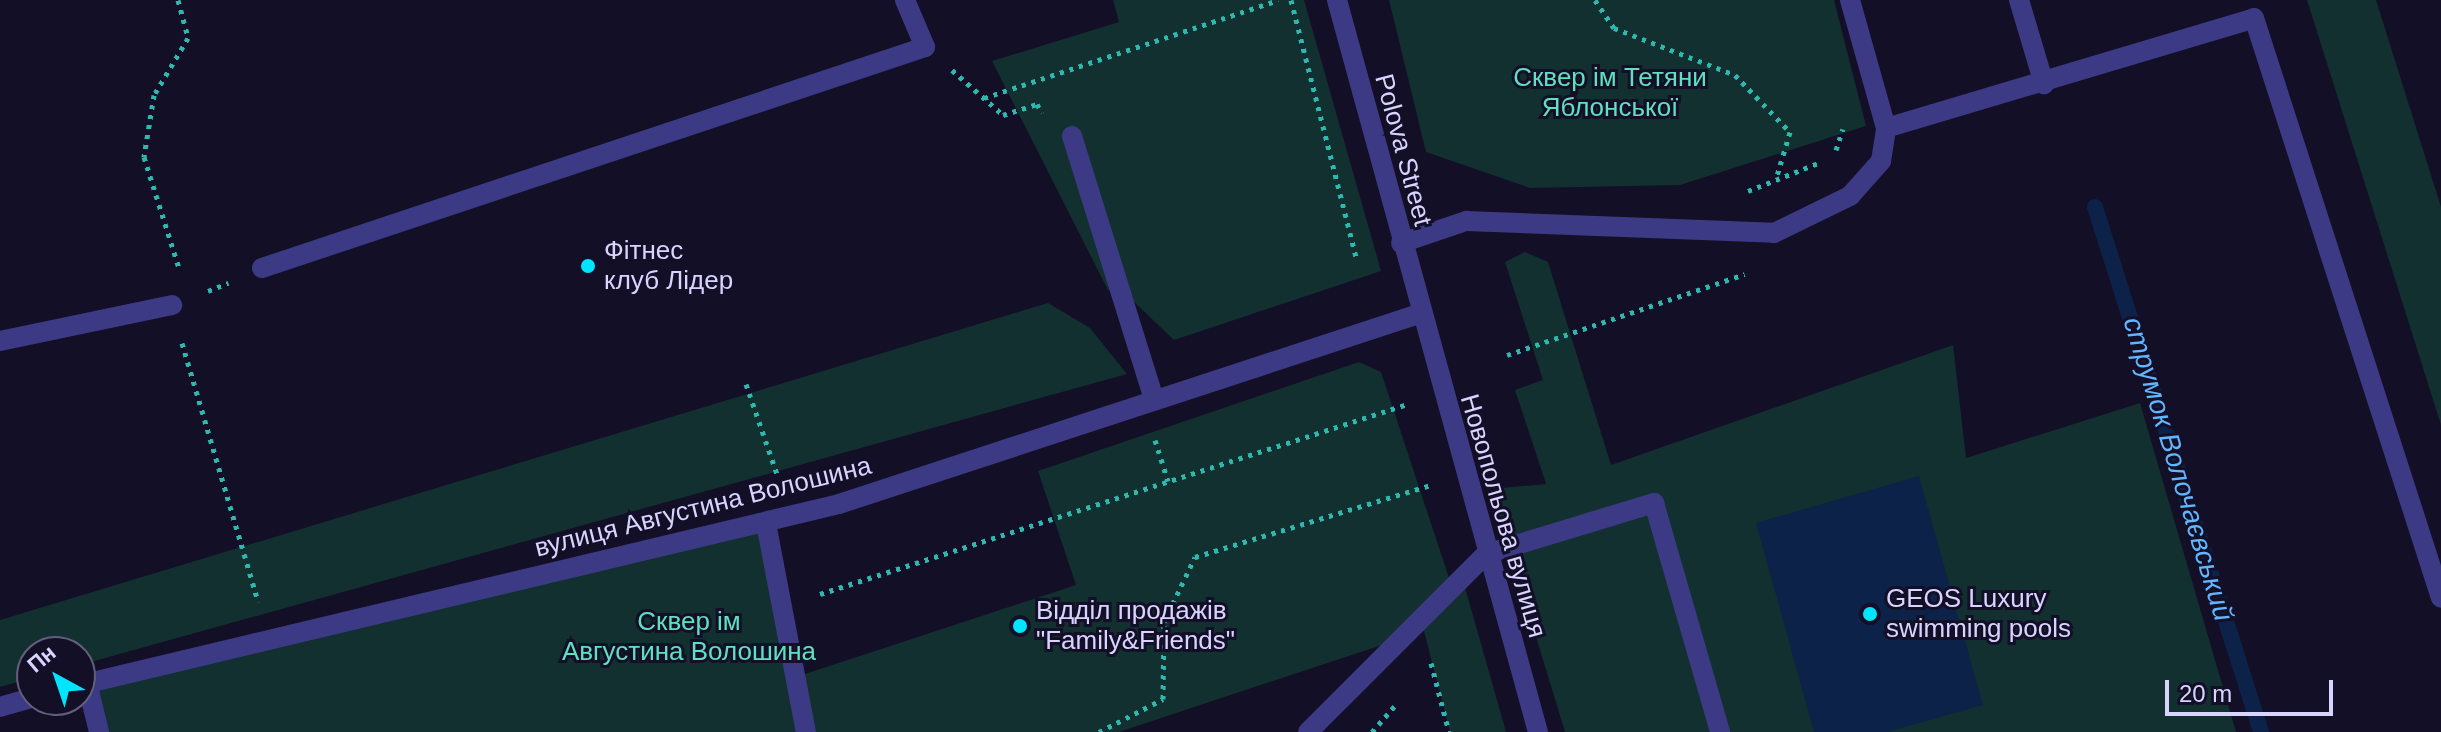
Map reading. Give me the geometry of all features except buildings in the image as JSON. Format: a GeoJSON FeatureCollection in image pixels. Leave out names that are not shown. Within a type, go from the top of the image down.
{"type":"FeatureCollection","features":[{"type":"Feature","properties":{"kind":"street"},"geometry":{"type":"LineString","coordinates":[[262,268],[925,47],[905,0]]}},
{"type":"Feature","properties":{"kind":"street","name":"Polova Street"},"geometry":{"type":"LineString","coordinates":[[1337,0],[1419,314]]}},
{"type":"Feature","properties":{"kind":"street"},"geometry":{"type":"LineString","coordinates":[[1401,243],[1466,221],[1774,233],[1850,196],[1881,161],[1886,128],[1850,0]]}},
{"type":"Feature","properties":{"kind":"street"},"geometry":{"type":"LineString","coordinates":[[2019,0],[2044,84]]}},
{"type":"Feature","properties":{"kind":"street"},"geometry":{"type":"LineString","coordinates":[[1886,128],[2044,84],[2254,18],[2441,598]]}},
{"type":"Feature","properties":{"kind":"street"},"geometry":{"type":"LineString","coordinates":[[1072,136],[1154,399]]}},
{"type":"Feature","properties":{"kind":"street"},"geometry":{"type":"LineString","coordinates":[[0,341],[181,302]]}},
{"type":"Feature","properties":{"kind":"street","name":"вулиця Августина Волошина"},"geometry":{"type":"LineString","coordinates":[[96,681],[766,523],[1419,314]]}},
{"type":"Feature","properties":{"kind":"street","name":"Новопольова вулиця"},"geometry":{"type":"LineString","coordinates":[[1419,314],[1538,732]]}},
{"type":"Feature","properties":{"kind":"street"},"geometry":{"type":"LineString","coordinates":[[1308,732],[1486,554],[1654,503],[1720,732]]}},
{"type":"Feature","properties":{"kind":"street"},"geometry":{"type":"LineString","coordinates":[[766,523],[806,732]]}},
{"type":"Feature","properties":{"kind":"path"},"geometry":{"type":"LineString","coordinates":[[178,0],[188,38],[154,95],[144,157],[181,302],[262,268]]}},
{"type":"Feature","properties":{"kind":"path"},"geometry":{"type":"LineString","coordinates":[[983,98],[1278,0]]}},
{"type":"Feature","properties":{"kind":"path"},"geometry":{"type":"LineString","coordinates":[[1291,0],[1357,261]]}},
{"type":"Feature","properties":{"kind":"path"},"geometry":{"type":"LineString","coordinates":[[1595,0],[1614,28],[1735,75],[1790,132],[1776,180]]}},
{"type":"Feature","properties":{"kind":"path"},"geometry":{"type":"LineString","coordinates":[[925,47],[1003,115],[1037,104],[1047,125]]}},
{"type":"Feature","properties":{"kind":"path"},"geometry":{"type":"LineString","coordinates":[[1742,193],[1834,157],[1847,114]]}},
{"type":"Feature","properties":{"kind":"path"},"geometry":{"type":"LineString","coordinates":[[187,357],[268,638]]}},
{"type":"Feature","properties":{"kind":"path"},"geometry":{"type":"LineString","coordinates":[[746,384],[784,494]]}},
{"type":"Feature","properties":{"kind":"path"},"geometry":{"type":"LineString","coordinates":[[781,607],[1413,403]]}},
{"type":"Feature","properties":{"kind":"path"},"geometry":{"type":"LineString","coordinates":[[1099,732],[1163,699],[1164,622],[1195,557],[1436,484]]}},
{"type":"Feature","properties":{"kind":"path"},"geometry":{"type":"LineString","coordinates":[[1422,617],[1449,732]]}},
{"type":"Feature","properties":{"kind":"green space"},"geometry":{"type":"Polygon","coordinates":[[[1113,0],[1304,0],[1381,271],[1174,340],[1132,300],[1108,290],[992,61],[1119,22],[1113,0]]]}},
{"type":"Feature","properties":{"kind":"green space","name":"Сквер ім Тетяни Яблонської"},"geometry":{"type":"Polygon","coordinates":[[[1389,0],[1834,0],[1866,126],[1680,185],[1530,188],[1426,152],[1389,0]]]}},
{"type":"Feature","properties":{"kind":"green space"},"geometry":{"type":"Polygon","coordinates":[[[2307,0],[2376,0],[2441,207],[2441,425],[2307,0]]]}},
{"type":"Feature","properties":{"kind":"green space"},"geometry":{"type":"Polygon","coordinates":[[[1525,252],[1548,262],[1611,465],[1953,345],[1966,458],[2140,403],[2236,732],[1565,732],[1491,489],[1546,484],[1515,390],[1543,380],[1505,262],[1525,252]]]}},
{"type":"Feature","properties":{"kind":"green space"},"geometry":{"type":"Polygon","coordinates":[[[1048,303],[1090,328],[1127,374],[96,661],[96,636],[16,636],[16,682],[0,687],[0,620],[1048,303]]]}},
{"type":"Feature","properties":{"kind":"green space","name":"Сквер ім Августина Волошина"},"geometry":{"type":"Polygon","coordinates":[[[1359,362],[1381,372],[1452,587],[1462,577],[1506,732],[1450,732],[1424,631],[1119,732],[99,732],[95,716],[96,681],[766,523],[796,677],[1076,585],[1038,471],[1359,362]]]}},
{"type":"Feature","properties":{"kind":"water","name":"GEOS Luxury swimming pools"},"geometry":{"type":"Polygon","coordinates":[[[1919,476],[1983,705],[1887,732],[1814,732],[1756,523],[1919,476]]]}},
{"type":"Feature","properties":{"kind":"waterway","name":"струмок Волочаєвський"},"geometry":{"type":"LineString","coordinates":[[2095,207],[2261,732]]}},
{"type":"Feature","properties":{"kind":"place","name":"Фітнес клуб Лідер"},"geometry":{"type":"Point","coordinates":[588,266]}},
{"type":"Feature","properties":{"kind":"place","name":"GEOS Luxury swimming pools"},"geometry":{"type":"Point","coordinates":[1870,614]}},
{"type":"Feature","properties":{"kind":"place","name":"Відділ продажів \"Family&Friends\""},"geometry":{"type":"Point","coordinates":[1020,626]}}]}
